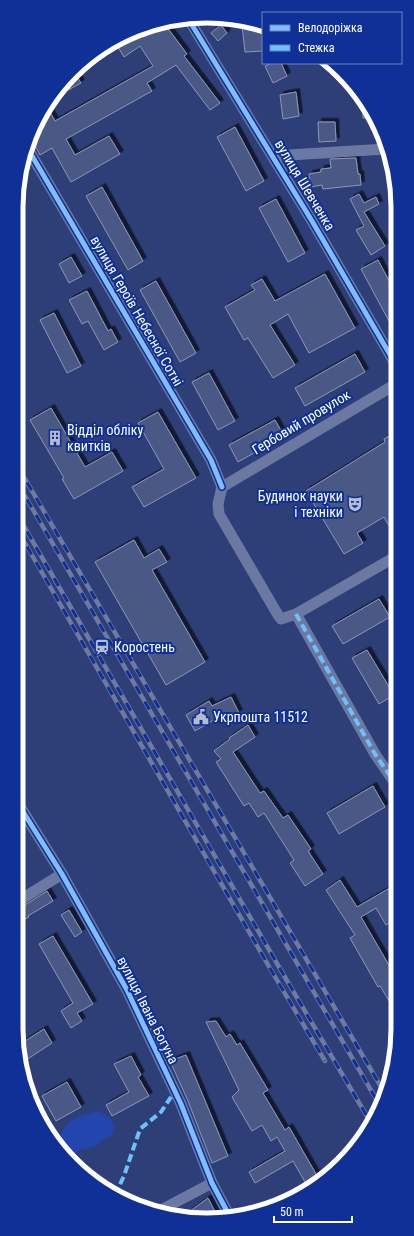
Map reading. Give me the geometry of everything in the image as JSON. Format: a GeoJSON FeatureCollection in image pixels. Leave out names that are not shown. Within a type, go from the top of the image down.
{"type":"FeatureCollection","features":[{"type":"Feature","properties":{"kind":"street","name":"вулиця Шевченка"},"geometry":{"type":"LineString","coordinates":[[190,24],[273,156],[391,357]]}},
{"type":"Feature","properties":{"kind":"street"},"geometry":{"type":"LineString","coordinates":[[273,156],[381,149]]}},
{"type":"Feature","properties":{"kind":"street","name":"вулиця Героїв Небесної Сотні"},"geometry":{"type":"LineString","coordinates":[[31,154],[211,460],[222,487]]}},
{"type":"Feature","properties":{"kind":"street","name":"Гербовий провулок"},"geometry":{"type":"LineString","coordinates":[[222,487],[391,387]]}},
{"type":"Feature","properties":{"kind":"street"},"geometry":{"type":"LineString","coordinates":[[222,487],[219,495],[219,514],[281,619],[293,615],[391,560]]}},
{"type":"Feature","properties":{"kind":"street"},"geometry":{"type":"LineString","coordinates":[[293,615],[375,754],[391,777]]}},
{"type":"Feature","properties":{"kind":"street","name":"вулиця Івана Богуна"},"geometry":{"type":"LineString","coordinates":[[23,812],[62,874],[127,990],[181,1104],[212,1183],[227,1212]]}},
{"type":"Feature","properties":{"kind":"street"},"geometry":{"type":"LineString","coordinates":[[23,898],[62,874]]}},
{"type":"Feature","properties":{"kind":"street"},"geometry":{"type":"LineString","coordinates":[[165,1208],[212,1183]]}},
{"type":"Feature","properties":{"kind":"shaded area"},"geometry":{"type":"Polygon","coordinates":[[[98,1111],[111,1118],[114,1127],[111,1136],[102,1140],[94,1147],[82,1149],[73,1154],[60,1138],[67,1125],[82,1115],[98,1111]]]}},
{"type":"Feature","properties":{"kind":"building"},"geometry":{"type":"Polygon","coordinates":[[[221,25],[227,33],[218,41],[211,33],[221,25]]]}},
{"type":"Feature","properties":{"kind":"building"},"geometry":{"type":"Polygon","coordinates":[[[242,27],[262,32],[262,51],[245,52],[242,27]]]}},
{"type":"Feature","properties":{"kind":"building"},"geometry":{"type":"Polygon","coordinates":[[[167,28],[187,54],[184,56],[220,103],[210,110],[176,65],[147,83],[152,91],[66,139],[75,155],[109,136],[120,154],[71,182],[52,148],[40,155],[34,144],[37,137],[42,130],[41,129],[50,112],[55,121],[153,66],[140,46],[124,57],[118,47],[137,37],[167,28]]]}},
{"type":"Feature","properties":{"kind":"building"},"geometry":{"type":"Polygon","coordinates":[[[270,64],[281,64],[287,76],[273,83],[265,66],[270,64]]]}},
{"type":"Feature","properties":{"kind":"building"},"geometry":{"type":"Polygon","coordinates":[[[77,77],[81,83],[63,93],[77,77]]]}},
{"type":"Feature","properties":{"kind":"building"},"geometry":{"type":"Polygon","coordinates":[[[296,92],[299,116],[283,119],[280,95],[296,92]]]}},
{"type":"Feature","properties":{"kind":"building"},"geometry":{"type":"Polygon","coordinates":[[[363,109],[368,118],[363,118],[363,109]]]}},
{"type":"Feature","properties":{"kind":"building"},"geometry":{"type":"Polygon","coordinates":[[[318,122],[335,122],[336,141],[319,142],[318,122]]]}},
{"type":"Feature","properties":{"kind":"building"},"geometry":{"type":"Polygon","coordinates":[[[235,127],[264,181],[246,191],[217,137],[235,127]]]}},
{"type":"Feature","properties":{"kind":"building"},"geometry":{"type":"Polygon","coordinates":[[[356,158],[361,185],[323,189],[322,185],[310,187],[309,174],[321,172],[321,169],[331,168],[330,159],[356,158]]]}},
{"type":"Feature","properties":{"kind":"building"},"geometry":{"type":"Polygon","coordinates":[[[102,187],[143,261],[128,270],[86,196],[102,187]]]}},
{"type":"Feature","properties":{"kind":"building"},"geometry":{"type":"Polygon","coordinates":[[[359,194],[364,203],[376,197],[379,204],[364,212],[385,246],[371,255],[356,230],[364,226],[350,199],[359,194]]]}},
{"type":"Feature","properties":{"kind":"building"},"geometry":{"type":"Polygon","coordinates":[[[276,199],[305,253],[288,262],[259,208],[276,199]]]}},
{"type":"Feature","properties":{"kind":"building"},"geometry":{"type":"Polygon","coordinates":[[[71,257],[82,276],[69,283],[59,264],[71,257]]]}},
{"type":"Feature","properties":{"kind":"building"},"geometry":{"type":"Polygon","coordinates":[[[378,260],[391,285],[391,322],[390,323],[361,269],[378,260]]]}},
{"type":"Feature","properties":{"kind":"building"},"geometry":{"type":"Polygon","coordinates":[[[325,274],[355,328],[309,353],[288,314],[270,325],[295,365],[273,378],[248,338],[244,340],[225,307],[255,290],[251,285],[262,279],[275,301],[325,274]]]}},
{"type":"Feature","properties":{"kind":"building"},"geometry":{"type":"Polygon","coordinates":[[[156,281],[196,353],[180,362],[140,290],[156,281]]]}},
{"type":"Feature","properties":{"kind":"building"},"geometry":{"type":"Polygon","coordinates":[[[87,291],[108,331],[111,329],[118,342],[104,350],[88,321],[82,324],[69,300],[87,291]]]}},
{"type":"Feature","properties":{"kind":"building"},"geometry":{"type":"Polygon","coordinates":[[[54,313],[81,366],[67,373],[40,320],[54,313]]]}},
{"type":"Feature","properties":{"kind":"building"},"geometry":{"type":"Polygon","coordinates":[[[355,354],[365,372],[305,406],[295,388],[355,354]]]}},
{"type":"Feature","properties":{"kind":"building"},"geometry":{"type":"Polygon","coordinates":[[[209,373],[235,421],[218,430],[192,382],[209,373]]]}},
{"type":"Feature","properties":{"kind":"building"},"geometry":{"type":"Polygon","coordinates":[[[51,408],[85,467],[112,452],[123,471],[74,499],[62,479],[64,478],[30,420],[51,408]]]}},
{"type":"Feature","properties":{"kind":"building"},"geometry":{"type":"Polygon","coordinates":[[[158,412],[196,478],[144,507],[132,487],[164,469],[138,423],[158,412]]]}},
{"type":"Feature","properties":{"kind":"building"},"geometry":{"type":"Polygon","coordinates":[[[275,420],[284,436],[238,462],[229,445],[275,420]]]}},
{"type":"Feature","properties":{"kind":"building","name":"Будинок науки і техніки"},"geometry":{"type":"Polygon","coordinates":[[[391,435],[391,525],[389,526],[384,517],[357,533],[363,543],[344,554],[306,491],[385,442],[384,439],[391,435]]]}},
{"type":"Feature","properties":{"kind":"building"},"geometry":{"type":"Polygon","coordinates":[[[134,540],[144,558],[159,549],[167,562],[152,570],[205,662],[166,685],[95,562],[134,540]]]}},
{"type":"Feature","properties":{"kind":"building"},"geometry":{"type":"Polygon","coordinates":[[[379,599],[390,617],[343,644],[332,626],[379,599]]]}},
{"type":"Feature","properties":{"kind":"building"},"geometry":{"type":"Polygon","coordinates":[[[367,650],[391,690],[391,697],[379,704],[352,658],[367,650]]]}},
{"type":"Feature","properties":{"kind":"building"},"geometry":{"type":"Polygon","coordinates":[[[231,697],[239,713],[227,719],[224,714],[195,731],[186,715],[209,701],[212,706],[231,697]]]}},
{"type":"Feature","properties":{"kind":"building"},"geometry":{"type":"Polygon","coordinates":[[[248,725],[255,737],[233,752],[260,793],[264,791],[283,818],[288,815],[311,849],[308,851],[323,874],[305,886],[290,863],[294,860],[264,813],[258,817],[249,803],[244,806],[216,762],[221,759],[214,751],[230,739],[229,738],[248,725]]]}},
{"type":"Feature","properties":{"kind":"building"},"geometry":{"type":"Polygon","coordinates":[[[373,786],[385,807],[339,834],[327,813],[373,786]]]}},
{"type":"Feature","properties":{"kind":"building"},"geometry":{"type":"Polygon","coordinates":[[[340,880],[357,907],[391,887],[391,922],[386,925],[376,908],[361,917],[391,969],[391,1004],[380,986],[378,987],[350,938],[355,935],[326,890],[340,880]]]}},
{"type":"Feature","properties":{"kind":"building"},"geometry":{"type":"Polygon","coordinates":[[[47,891],[53,901],[23,920],[23,906],[47,891]]]}},
{"type":"Feature","properties":{"kind":"building"},"geometry":{"type":"Polygon","coordinates":[[[69,910],[82,932],[75,937],[61,915],[69,910]]]}},
{"type":"Feature","properties":{"kind":"building"},"geometry":{"type":"Polygon","coordinates":[[[53,936],[93,1004],[77,1013],[82,1021],[71,1028],[61,1011],[73,1003],[39,944],[53,936]]]}},
{"type":"Feature","properties":{"kind":"building"},"geometry":{"type":"Polygon","coordinates":[[[216,1021],[226,1037],[230,1034],[237,1045],[240,1043],[268,1090],[263,1093],[285,1130],[289,1127],[317,1176],[309,1182],[306,1184],[293,1161],[255,1183],[249,1172],[285,1151],[277,1137],[271,1141],[262,1125],[252,1131],[232,1097],[239,1090],[206,1022],[216,1021]]]}},
{"type":"Feature","properties":{"kind":"building"},"geometry":{"type":"Polygon","coordinates":[[[44,1029],[52,1043],[26,1060],[23,1042],[44,1029]]]}},
{"type":"Feature","properties":{"kind":"building"},"geometry":{"type":"Polygon","coordinates":[[[186,1055],[228,1156],[212,1163],[188,1101],[170,1061],[186,1055]]]}},
{"type":"Feature","properties":{"kind":"building"},"geometry":{"type":"Polygon","coordinates":[[[131,1056],[141,1075],[138,1077],[149,1096],[112,1116],[106,1105],[129,1092],[114,1064],[131,1056]]]}},
{"type":"Feature","properties":{"kind":"building"},"geometry":{"type":"Polygon","coordinates":[[[67,1082],[81,1107],[56,1121],[42,1096],[67,1082]]]}},
{"type":"Feature","properties":{"kind":"building"},"geometry":{"type":"Polygon","coordinates":[[[208,1198],[216,1213],[195,1213],[189,1212],[208,1198]]]}},
{"type":"Feature","properties":{"kind":"railway"},"geometry":{"type":"LineString","coordinates":[[23,476],[381,1087]]}},
{"type":"Feature","properties":{"kind":"railway"},"geometry":{"type":"LineString","coordinates":[[23,493],[377,1100]]}},
{"type":"Feature","properties":{"kind":"railway"},"geometry":{"type":"LineString","coordinates":[[23,525],[368,1118]]}},
{"type":"Feature","properties":{"kind":"railway"},"geometry":{"type":"LineString","coordinates":[[23,540],[325,1061]]}},
{"type":"Feature","properties":{"kind":"marked path"},"geometry":{"type":"LineString","coordinates":[[296,614],[375,754],[391,777]]}},
{"type":"Feature","properties":{"kind":"marked path"},"geometry":{"type":"LineString","coordinates":[[118,1189],[124,1176],[140,1129],[161,1112],[175,1091]]}},
{"type":"Feature","properties":{"kind":"cycle path"},"geometry":{"type":"LineString","coordinates":[[191,24],[312,221],[391,356]]}},
{"type":"Feature","properties":{"kind":"cycle path"},"geometry":{"type":"LineString","coordinates":[[31,154],[211,460],[222,487]]}},
{"type":"Feature","properties":{"kind":"cycle path"},"geometry":{"type":"LineString","coordinates":[[23,812],[62,874],[127,990],[181,1104],[212,1183],[227,1212]]}},
{"type":"Feature","properties":{"kind":"place","name":"Відділ обліку квитків"},"geometry":{"type":"Point","coordinates":[55,438]}},
{"type":"Feature","properties":{"kind":"place","name":"Будинок науки і техніки"},"geometry":{"type":"Point","coordinates":[355,504]}},
{"type":"Feature","properties":{"kind":"place","name":"Коростень"},"geometry":{"type":"Point","coordinates":[102,647]}},
{"type":"Feature","properties":{"kind":"place","name":"Укрпошта 11512"},"geometry":{"type":"Point","coordinates":[201,717]}}]}
